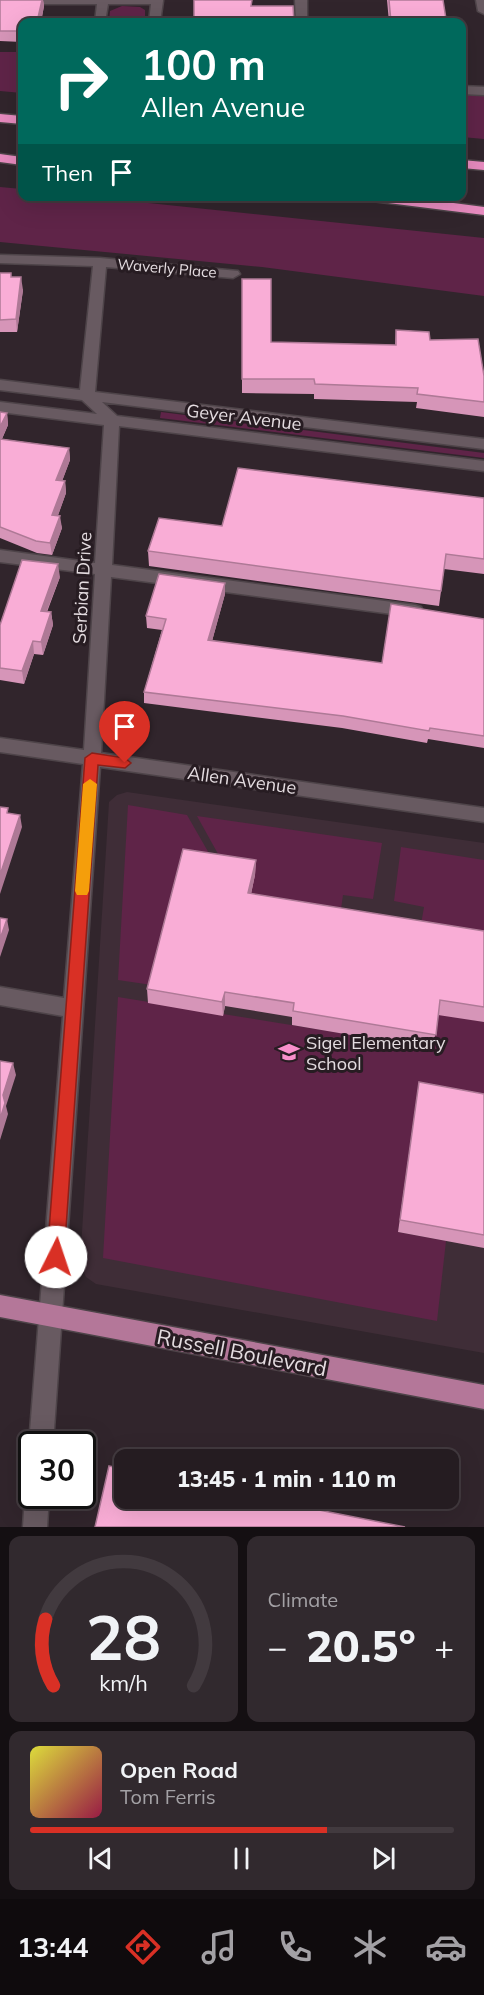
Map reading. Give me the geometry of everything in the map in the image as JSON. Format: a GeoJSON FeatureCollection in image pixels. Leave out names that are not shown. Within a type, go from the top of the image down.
{"type":"FeatureCollection","features":[{"type":"Feature","properties":{"kind":"highway"},"geometry":{"type":"LineString","coordinates":[[0,118],[18,120]]}},
{"type":"Feature","properties":{"kind":"highway"},"geometry":{"type":"LineString","coordinates":[[0,158],[18,160]]}},
{"type":"Feature","properties":{"kind":"highway"},"geometry":{"type":"LineString","coordinates":[[466,164],[484,166]]}},
{"type":"Feature","properties":{"kind":"highway"},"geometry":{"type":"LineString","coordinates":[[404,201],[484,211]]}},
{"type":"Feature","properties":{"kind":"highway"},"geometry":{"type":"LineString","coordinates":[[436,201],[484,205]]}},
{"type":"Feature","properties":{"kind":"main road","name":"Russell Boulevard"},"geometry":{"type":"LineString","coordinates":[[0,1306],[484,1397]]}},
{"type":"Feature","properties":{"kind":"street"},"geometry":{"type":"LineString","coordinates":[[301,0],[302,18]]}},
{"type":"Feature","properties":{"kind":"street"},"geometry":{"type":"LineString","coordinates":[[482,0],[484,11]]}},
{"type":"Feature","properties":{"kind":"street"},"geometry":{"type":"LineString","coordinates":[[0,1],[157,1],[155,18]]}},
{"type":"Feature","properties":{"kind":"street"},"geometry":{"type":"LineString","coordinates":[[101,18],[103,1]]}},
{"type":"Feature","properties":{"kind":"street"},"geometry":{"type":"LineString","coordinates":[[466,90],[484,91]]}},
{"type":"Feature","properties":{"kind":"street","name":"Waverly Place"},"geometry":{"type":"LineString","coordinates":[[0,259],[100,262],[233,274]]}},
{"type":"Feature","properties":{"kind":"street","name":"Waverly Place"},"geometry":{"type":"LineString","coordinates":[[87,396],[100,262]]}},
{"type":"Feature","properties":{"kind":"street","name":"Geyer Avenue"},"geometry":{"type":"LineString","coordinates":[[0,385],[484,444]]}},
{"type":"Feature","properties":{"kind":"street"},"geometry":{"type":"LineString","coordinates":[[87,396],[112,420]]}},
{"type":"Feature","properties":{"kind":"street","name":"Geyer Avenue"},"geometry":{"type":"LineString","coordinates":[[0,406],[484,466]]}},
{"type":"Feature","properties":{"kind":"street","name":"Serbian Drive"},"geometry":{"type":"LineString","coordinates":[[42,1431],[92,758],[112,420]]}},
{"type":"Feature","properties":{"kind":"street"},"geometry":{"type":"LineString","coordinates":[[0,556],[426,613]]}},
{"type":"Feature","properties":{"kind":"street","name":"Allen Avenue"},"geometry":{"type":"LineString","coordinates":[[0,745],[484,815]]}},
{"type":"Feature","properties":{"kind":"street"},"geometry":{"type":"LineString","coordinates":[[0,996],[74,1009]]}},
{"type":"Feature","properties":{"kind":"street"},"geometry":{"type":"LineString","coordinates":[[35,1527],[36,1509]]}},
{"type":"Feature","properties":{"kind":"shaded area"},"geometry":{"type":"Polygon","coordinates":[[[122,6],[140,7],[145,10],[145,18],[109,18],[110,11],[122,6]]]}},
{"type":"Feature","properties":{"kind":"shaded area"},"geometry":{"type":"Polygon","coordinates":[[[0,52],[18,52],[18,93],[0,91],[0,52]]]}},
{"type":"Feature","properties":{"kind":"shaded area"},"geometry":{"type":"Polygon","coordinates":[[[466,93],[484,94],[484,139],[466,137],[466,93]]]}},
{"type":"Feature","properties":{"kind":"shaded area"},"geometry":{"type":"Polygon","coordinates":[[[0,187],[18,189],[18,201],[129,201],[484,238],[484,296],[262,267],[0,242],[0,187]]]}},
{"type":"Feature","properties":{"kind":"shaded area"},"geometry":{"type":"Polygon","coordinates":[[[161,412],[484,453],[484,458],[160,418],[161,412]]]}},
{"type":"Feature","properties":{"kind":"shaded area","name":"Sigel Elementary School"},"geometry":{"type":"Polygon","coordinates":[[[127,792],[484,843],[484,1353],[96,1284],[86,1277],[80,1264],[109,802],[117,795],[127,792]]]}},
{"type":"Feature","properties":{"kind":"shaded area"},"geometry":{"type":"Polygon","coordinates":[[[128,805],[187,815],[214,862],[152,985],[118,980],[128,805]]]}},
{"type":"Feature","properties":{"kind":"shaded area"},"geometry":{"type":"Polygon","coordinates":[[[197,816],[382,843],[373,899],[343,895],[339,923],[248,908],[197,816]]]}},
{"type":"Feature","properties":{"kind":"shaded area"},"geometry":{"type":"Polygon","coordinates":[[[401,847],[484,860],[484,946],[419,936],[424,907],[394,901],[401,847]]]}},
{"type":"Feature","properties":{"kind":"shaded area"},"geometry":{"type":"Polygon","coordinates":[[[118,997],[433,1048],[438,1014],[484,1022],[484,1108],[417,1096],[398,1232],[446,1241],[437,1321],[103,1258],[118,997]]]}},
{"type":"Feature","properties":{"kind":"building"},"geometry":{"type":"Polygon","coordinates":[[[0,0],[42,0],[38,18],[18,18],[18,31],[0,31],[0,0]]]}},
{"type":"Feature","properties":{"kind":"building"},"geometry":{"type":"Polygon","coordinates":[[[194,0],[252,0],[251,6],[293,6],[294,18],[194,18],[194,0]]]}},
{"type":"Feature","properties":{"kind":"building"},"geometry":{"type":"Polygon","coordinates":[[[389,0],[443,0],[446,18],[391,18],[389,0]]]}},
{"type":"Feature","properties":{"kind":"building"},"geometry":{"type":"Polygon","coordinates":[[[0,273],[11,273],[11,277],[21,277],[16,319],[0,320],[0,273]]]}},
{"type":"Feature","properties":{"kind":"building"},"geometry":{"type":"Polygon","coordinates":[[[242,279],[271,279],[271,342],[396,345],[396,330],[429,332],[430,340],[478,339],[484,376],[484,402],[417,394],[418,388],[315,384],[314,379],[242,379],[242,279]]]}},
{"type":"Feature","properties":{"kind":"building"},"geometry":{"type":"Polygon","coordinates":[[[0,412],[7,413],[0,427],[0,412]]]}},
{"type":"Feature","properties":{"kind":"building"},"geometry":{"type":"Polygon","coordinates":[[[0,439],[69,448],[56,480],[65,481],[52,515],[60,516],[50,543],[36,541],[0,527],[0,439]]]}},
{"type":"Feature","properties":{"kind":"building"},"geometry":{"type":"Polygon","coordinates":[[[238,468],[484,498],[484,559],[446,554],[441,591],[148,551],[159,518],[222,526],[238,468]]]}},
{"type":"Feature","properties":{"kind":"building"},"geometry":{"type":"Polygon","coordinates":[[[22,560],[58,564],[41,611],[51,612],[41,642],[33,641],[22,671],[0,668],[0,625],[22,560]]]}},
{"type":"Feature","properties":{"kind":"building"},"geometry":{"type":"Polygon","coordinates":[[[159,574],[225,583],[208,640],[382,663],[391,604],[484,619],[484,736],[430,728],[429,731],[343,716],[144,692],[166,619],[146,616],[159,574]]]}},
{"type":"Feature","properties":{"kind":"building"},"geometry":{"type":"Polygon","coordinates":[[[0,807],[8,808],[7,813],[20,815],[0,875],[0,807]]]}},
{"type":"Feature","properties":{"kind":"building","name":"Sigel Elementary School"},"geometry":{"type":"Polygon","coordinates":[[[183,849],[256,860],[248,893],[484,931],[484,1007],[440,1000],[436,1035],[293,1011],[294,1003],[225,992],[222,1002],[147,989],[183,849]]]}},
{"type":"Feature","properties":{"kind":"building"},"geometry":{"type":"Polygon","coordinates":[[[0,918],[7,919],[0,939],[0,918]]]}},
{"type":"Feature","properties":{"kind":"building"},"geometry":{"type":"Polygon","coordinates":[[[0,1061],[13,1063],[3,1095],[5,1103],[0,1119],[0,1061]]]}},
{"type":"Feature","properties":{"kind":"building","name":"Sigel Elementary School"},"geometry":{"type":"Polygon","coordinates":[[[419,1082],[484,1094],[484,1235],[400,1220],[419,1082]]]}},
{"type":"Feature","properties":{"kind":"building"},"geometry":{"type":"Polygon","coordinates":[[[109,1466],[114,1467],[114,1509],[314,1509],[405,1527],[95,1527],[109,1466]]]}},
{"type":"Feature","properties":{"kind":"slow traffic"},"geometry":{"type":"LineString","coordinates":[[82,891],[90,784]]}},
{"type":"Feature","properties":{"kind":"place","name":"Sigel Elementary School"},"geometry":{"type":"Point","coordinates":[289,1052]}},
{"type":"Feature","properties":{"kind":"route"},"geometry":{"type":"LineString","coordinates":[[56,1257],[92,758],[125,763]]}}]}
